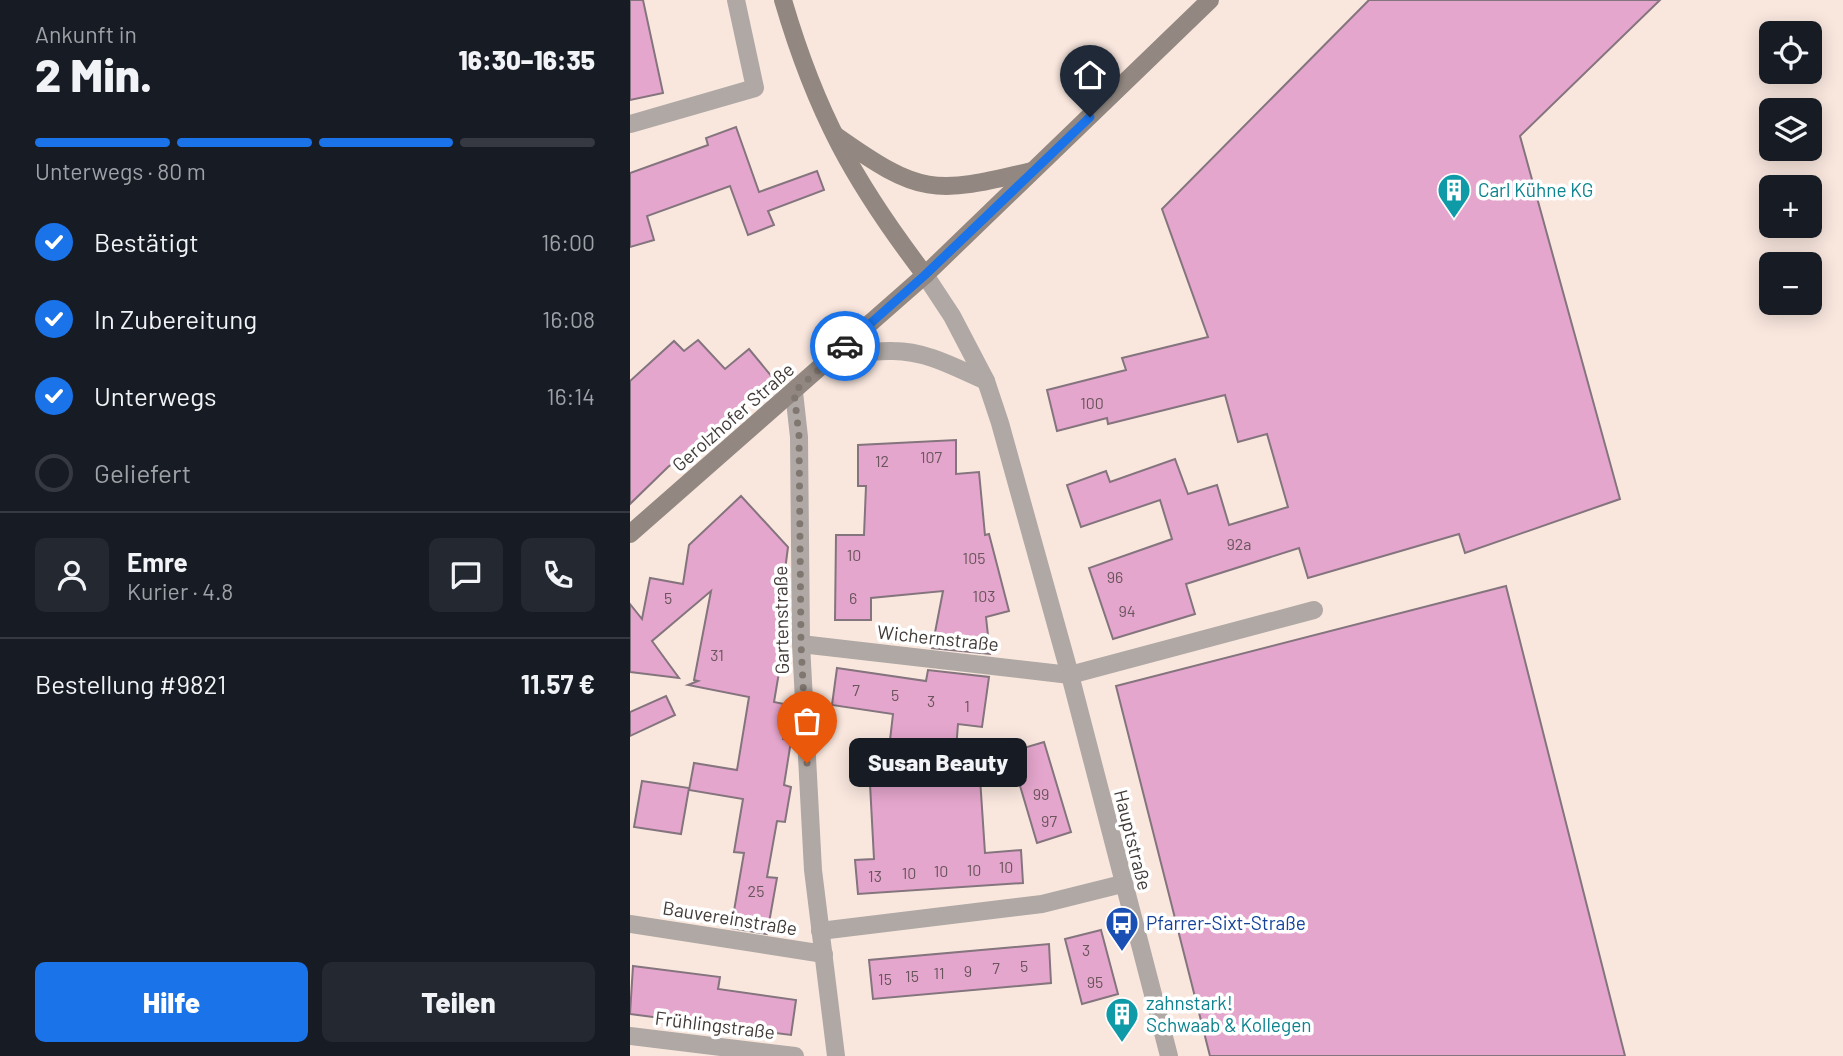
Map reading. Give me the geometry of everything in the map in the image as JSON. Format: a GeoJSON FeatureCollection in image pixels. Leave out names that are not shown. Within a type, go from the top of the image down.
{"type":"FeatureCollection","features":[{"type":"Feature","properties":{"kind":"main road"},"geometry":{"type":"LineString","coordinates":[[783,0],[807,79],[832,133],[864,192],[925,275]]}},
{"type":"Feature","properties":{"kind":"main road","name":"Gerolzhofer Straße"},"geometry":{"type":"LineString","coordinates":[[630,534],[925,275],[1210,0]]}},
{"type":"Feature","properties":{"kind":"main road"},"geometry":{"type":"LineString","coordinates":[[832,133],[872,162],[927,187],[964,187],[1034,171]]}},
{"type":"Feature","properties":{"kind":"street"},"geometry":{"type":"LineString","coordinates":[[630,124],[755,88],[736,0]]}},
{"type":"Feature","properties":{"kind":"street","name":"Hauptstraße"},"geometry":{"type":"LineString","coordinates":[[925,275],[953,316],[986,381],[1070,675],[1122,884],[1170,1056]]}},
{"type":"Feature","properties":{"kind":"street"},"geometry":{"type":"LineString","coordinates":[[833,357],[892,351],[915,354],[943,361],[986,381]]}},
{"type":"Feature","properties":{"kind":"street","name":"Gartenstraße"},"geometry":{"type":"LineString","coordinates":[[794,392],[799,436],[801,644],[813,870],[836,1056]]}},
{"type":"Feature","properties":{"kind":"street"},"geometry":{"type":"LineString","coordinates":[[1070,675],[1314,610]]}},
{"type":"Feature","properties":{"kind":"street","name":"Wichernstraße"},"geometry":{"type":"LineString","coordinates":[[801,644],[1070,675]]}},
{"type":"Feature","properties":{"kind":"street"},"geometry":{"type":"LineString","coordinates":[[820,931],[1042,904],[1122,884]]}},
{"type":"Feature","properties":{"kind":"street","name":"Bauvereinstraße"},"geometry":{"type":"LineString","coordinates":[[630,924],[824,954]]}},
{"type":"Feature","properties":{"kind":"street","name":"Frühlingstraße"},"geometry":{"type":"LineString","coordinates":[[630,1036],[795,1056]]}},
{"type":"Feature","properties":{"kind":"building"},"geometry":{"type":"Polygon","coordinates":[[[630,0],[643,0],[663,93],[630,100],[630,0]]]}},
{"type":"Feature","properties":{"kind":"building"},"geometry":{"type":"Polygon","coordinates":[[[1369,0],[1660,0],[1520,136],[1620,499],[1465,553],[1459,534],[1308,578],[1299,548],[1186,584],[1195,614],[1113,639],[1089,568],[1172,539],[1160,500],[1081,527],[1067,485],[1106,471],[1110,482],[1175,459],[1188,494],[1217,485],[1229,525],[1288,507],[1267,434],[1238,442],[1225,395],[1108,424],[1107,418],[1057,431],[1047,390],[1126,370],[1122,358],[1208,337],[1162,209],[1369,0]]]}},
{"type":"Feature","properties":{"kind":"building"},"geometry":{"type":"Polygon","coordinates":[[[736,127],[759,192],[817,171],[824,190],[768,211],[774,225],[748,235],[730,186],[647,216],[654,240],[630,247],[630,173],[708,145],[706,138],[736,127]]]}},
{"type":"Feature","properties":{"kind":"building"},"geometry":{"type":"Polygon","coordinates":[[[698,340],[725,369],[749,349],[773,378],[731,413],[735,417],[668,467],[630,504],[630,381],[674,341],[684,351],[698,340]]]}},
{"type":"Feature","properties":{"kind":"building"},"geometry":{"type":"Polygon","coordinates":[[[956,440],[956,474],[979,472],[985,535],[989,534],[1009,611],[986,617],[990,654],[932,648],[943,591],[871,598],[871,620],[835,620],[836,535],[864,535],[866,486],[858,486],[858,445],[956,440]]]}},
{"type":"Feature","properties":{"kind":"building"},"geometry":{"type":"Polygon","coordinates":[[[741,496],[788,547],[781,601],[789,602],[789,613],[774,702],[789,705],[783,739],[791,741],[784,785],[791,787],[785,822],[777,821],[767,877],[777,878],[767,934],[731,928],[744,853],[734,852],[743,799],[689,790],[694,763],[737,770],[749,697],[688,685],[698,681],[694,680],[711,591],[652,641],[679,678],[630,672],[630,604],[642,619],[650,578],[683,584],[689,545],[741,496]]]}},
{"type":"Feature","properties":{"kind":"building"},"geometry":{"type":"Polygon","coordinates":[[[1506,586],[1625,1056],[1210,1056],[1116,686],[1506,586]]]}},
{"type":"Feature","properties":{"kind":"building"},"geometry":{"type":"Polygon","coordinates":[[[837,668],[926,681],[928,670],[989,677],[982,727],[958,724],[954,776],[980,778],[985,853],[1021,850],[1023,883],[858,894],[855,860],[874,859],[869,765],[887,766],[893,714],[832,705],[837,668]]]}},
{"type":"Feature","properties":{"kind":"building"},"geometry":{"type":"Polygon","coordinates":[[[666,696],[675,715],[630,736],[630,712],[666,696]]]}},
{"type":"Feature","properties":{"kind":"building"},"geometry":{"type":"Polygon","coordinates":[[[1044,742],[1071,832],[1037,843],[1010,752],[1044,742]]]}},
{"type":"Feature","properties":{"kind":"building"},"geometry":{"type":"Polygon","coordinates":[[[642,781],[689,788],[681,834],[634,827],[642,781]]]}},
{"type":"Feature","properties":{"kind":"building"},"geometry":{"type":"Polygon","coordinates":[[[1101,930],[1118,994],[1082,1004],[1065,939],[1101,930]]]}},
{"type":"Feature","properties":{"kind":"building"},"geometry":{"type":"Polygon","coordinates":[[[1049,944],[1051,983],[873,999],[869,960],[1049,944]]]}},
{"type":"Feature","properties":{"kind":"building"},"geometry":{"type":"Polygon","coordinates":[[[633,966],[720,977],[718,989],[796,1000],[791,1035],[630,1014],[633,966]]]}},
{"type":"Feature","properties":{"kind":"way so far"},"geometry":{"type":"LineString","coordinates":[[807,763],[801,644],[799,436],[794,392],[845,346]]}},
{"type":"Feature","properties":{"kind":"place","name":"Carl Kühne KG"},"geometry":{"type":"Point","coordinates":[1454,220]}},
{"type":"Feature","properties":{"kind":"place","name":"Susan Beauty"},"geometry":{"type":"Point","coordinates":[807,763]}},
{"type":"Feature","properties":{"kind":"place","name":"Pfarrer-Sixt-Straße"},"geometry":{"type":"Point","coordinates":[1122,953]}},
{"type":"Feature","properties":{"kind":"place","name":"zahnstark! Schwaab & Kollegen"},"geometry":{"type":"Point","coordinates":[1122,1044]}},
{"type":"Feature","properties":{"kind":"route"},"geometry":{"type":"LineString","coordinates":[[845,346],[925,275],[1090,117]]}}]}
